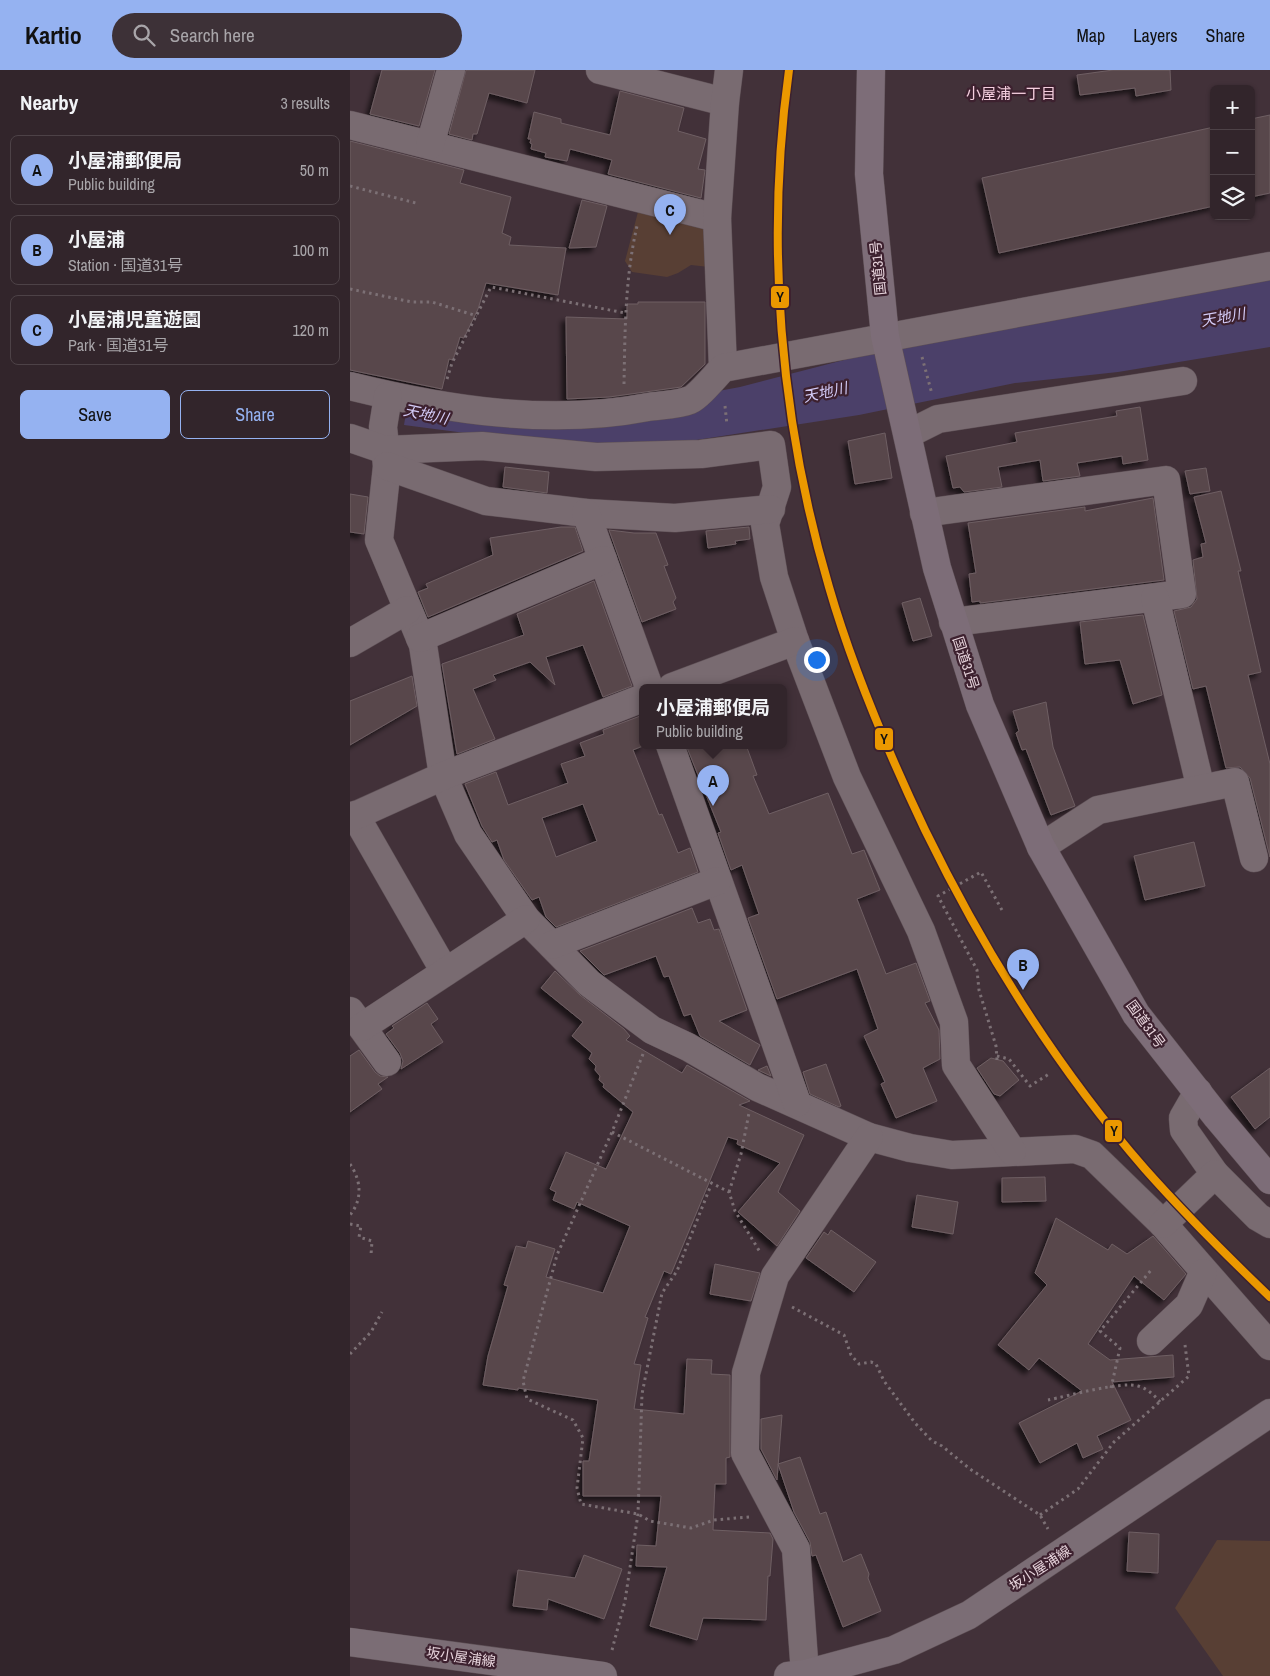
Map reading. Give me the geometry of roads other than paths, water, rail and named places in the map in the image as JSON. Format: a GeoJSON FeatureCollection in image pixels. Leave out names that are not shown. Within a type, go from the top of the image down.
{"type":"FeatureCollection","features":[{"type":"Feature","properties":{"kind":"highway","name":"国道31号"},"geometry":{"type":"LineString","coordinates":[[871,70],[868,174],[886,340],[936,568],[980,705],[1041,847],[1136,1014],[1270,1180]]}},
{"type":"Feature","properties":{"kind":"main road","name":"坂小屋浦線"},"geometry":{"type":"LineString","coordinates":[[797,1675],[894,1650],[969,1615],[1270,1413]]}},
{"type":"Feature","properties":{"kind":"main road","name":"坂小屋浦線"},"geometry":{"type":"LineString","coordinates":[[350,1642],[607,1666]]}},
{"type":"Feature","properties":{"kind":"street"},"geometry":{"type":"LineString","coordinates":[[430,144],[451,70]]}},
{"type":"Feature","properties":{"kind":"street"},"geometry":{"type":"LineString","coordinates":[[600,70],[724,102]]}},
{"type":"Feature","properties":{"kind":"street"},"geometry":{"type":"LineString","coordinates":[[723,368],[717,218],[724,102],[729,70]]}},
{"type":"Feature","properties":{"kind":"street"},"geometry":{"type":"LineString","coordinates":[[350,125],[717,218]]}},
{"type":"Feature","properties":{"kind":"street"},"geometry":{"type":"LineString","coordinates":[[350,386],[388,396],[488,412],[568,416],[625,412],[691,399],[723,368],[886,340],[1270,266]]}},
{"type":"Feature","properties":{"kind":"street"},"geometry":{"type":"LineString","coordinates":[[905,422],[938,419],[1183,381]]}},
{"type":"Feature","properties":{"kind":"street"},"geometry":{"type":"LineString","coordinates":[[388,396],[379,540],[423,644],[443,776],[468,834],[526,918],[588,983],[652,1030],[688,1047],[757,1087],[797,1103],[869,1137],[910,1148],[952,1155],[1075,1149],[1092,1155],[1162,1224],[1203,1273],[1270,1346]]}},
{"type":"Feature","properties":{"kind":"street"},"geometry":{"type":"LineString","coordinates":[[350,438],[385,448],[486,501],[586,513],[675,518],[771,509]]}},
{"type":"Feature","properties":{"kind":"street"},"geometry":{"type":"LineString","coordinates":[[385,448],[482,446],[596,456],[701,454],[771,445],[777,487],[766,524],[774,578],[795,641],[847,777],[921,931],[954,1022],[956,1065],[1012,1151]]}},
{"type":"Feature","properties":{"kind":"street"},"geometry":{"type":"LineString","coordinates":[[924,513],[1166,480],[1182,594],[953,622]]}},
{"type":"Feature","properties":{"kind":"street"},"geometry":{"type":"LineString","coordinates":[[586,513],[648,684]]}},
{"type":"Feature","properties":{"kind":"street"},"geometry":{"type":"LineString","coordinates":[[420,638],[603,560]]}},
{"type":"Feature","properties":{"kind":"street"},"geometry":{"type":"LineString","coordinates":[[1155,598],[1201,789]]}},
{"type":"Feature","properties":{"kind":"street"},"geometry":{"type":"LineString","coordinates":[[350,643],[407,610]]}},
{"type":"Feature","properties":{"kind":"street"},"geometry":{"type":"LineString","coordinates":[[680,684],[795,641]]}},
{"type":"Feature","properties":{"kind":"street"},"geometry":{"type":"LineString","coordinates":[[445,972],[352,816],[443,776],[639,700]]}},
{"type":"Feature","properties":{"kind":"street"},"geometry":{"type":"LineString","coordinates":[[671,749],[797,1103]]}},
{"type":"Feature","properties":{"kind":"street"},"geometry":{"type":"LineString","coordinates":[[1041,847],[1098,810],[1235,782],[1254,858]]}},
{"type":"Feature","properties":{"kind":"street"},"geometry":{"type":"LineString","coordinates":[[552,945],[718,881]]}},
{"type":"Feature","properties":{"kind":"street"},"geometry":{"type":"LineString","coordinates":[[387,1062],[356,1019],[445,972],[526,918]]}},
{"type":"Feature","properties":{"kind":"street"},"geometry":{"type":"LineString","coordinates":[[1198,1092],[1182,1118],[1184,1130],[1215,1174],[1258,1217],[1270,1224]]}},
{"type":"Feature","properties":{"kind":"street"},"geometry":{"type":"LineString","coordinates":[[797,1675],[796,1549],[744,1453],[746,1373],[775,1276],[869,1137]]}},
{"type":"Feature","properties":{"kind":"street"},"geometry":{"type":"LineString","coordinates":[[1162,1224],[1215,1174]]}},
{"type":"Feature","properties":{"kind":"street"},"geometry":{"type":"LineString","coordinates":[[1151,1341],[1189,1305],[1203,1273]]}},
{"type":"Feature","properties":{"kind":"water","name":"天地川"},"geometry":{"type":"Polygon","coordinates":[[[1270,270],[1270,347],[1118,372],[1015,383],[859,415],[677,443],[605,444],[496,437],[404,425],[409,395],[473,404],[643,405],[740,387],[867,354],[1270,270]]]}},
{"type":"Feature","properties":{"kind":"place","name":"小屋浦児童遊園"},"geometry":{"type":"Point","coordinates":[670,235]}},
{"type":"Feature","properties":{"kind":"place","name":"小屋浦郵便局"},"geometry":{"type":"Point","coordinates":[713,806]}},
{"type":"Feature","properties":{"kind":"place","name":"小屋浦"},"geometry":{"type":"Point","coordinates":[1023,990]}},
{"type":"Feature","properties":{"kind":"district","name":"小屋浦一丁目"},"geometry":{"type":"Point","coordinates":[1011,93]}}]}
